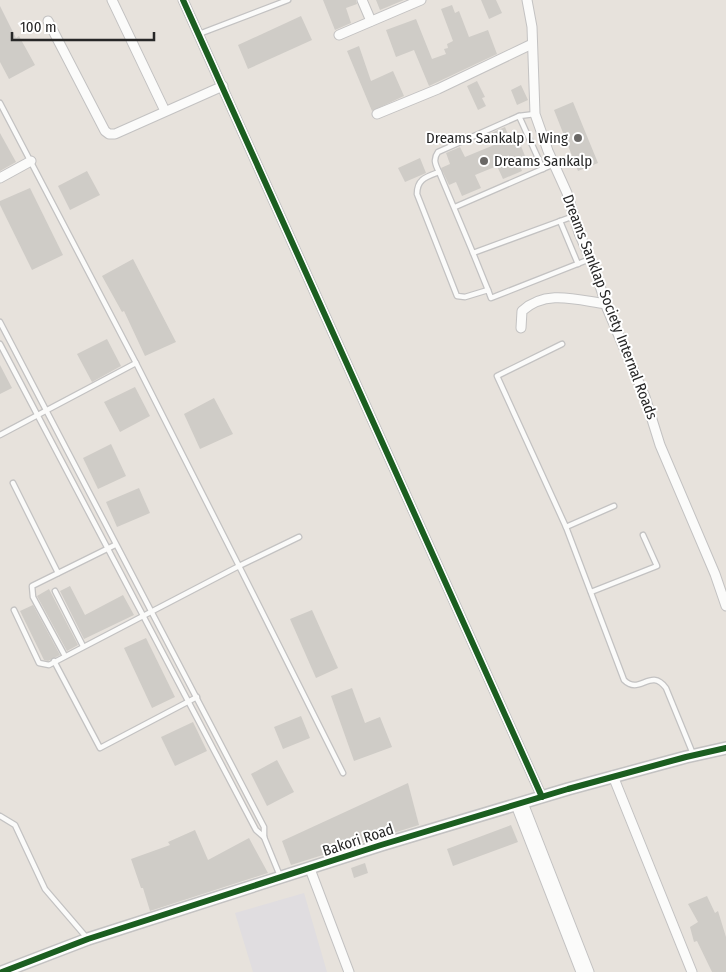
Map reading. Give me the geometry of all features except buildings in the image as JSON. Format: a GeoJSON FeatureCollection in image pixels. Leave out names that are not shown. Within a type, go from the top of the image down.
{"type":"FeatureCollection","features":[{"type":"Feature","properties":{"kind":"street"},"geometry":{"type":"LineString","coordinates":[[112,0],[165,111]]}},
{"type":"Feature","properties":{"kind":"street"},"geometry":{"type":"LineString","coordinates":[[183,0],[200,34],[542,797]]}},
{"type":"Feature","properties":{"kind":"street"},"geometry":{"type":"LineString","coordinates":[[362,0],[371,21]]}},
{"type":"Feature","properties":{"kind":"street"},"geometry":{"type":"LineString","coordinates":[[339,35],[421,0]]}},
{"type":"Feature","properties":{"kind":"street","name":"Dreams Sanklap Society Internal Roads"},"geometry":{"type":"LineString","coordinates":[[528,0],[535,114],[567,193],[606,304],[645,397],[660,445],[715,574],[726,606]]}},
{"type":"Feature","properties":{"kind":"street"},"geometry":{"type":"LineString","coordinates":[[48,22],[105,131],[109,134],[115,134],[223,86]]}},
{"type":"Feature","properties":{"kind":"street"},"geometry":{"type":"LineString","coordinates":[[377,114],[446,85],[532,44]]}},
{"type":"Feature","properties":{"kind":"street"},"geometry":{"type":"LineString","coordinates":[[0,178],[31,161]]}},
{"type":"Feature","properties":{"kind":"street"},"geometry":{"type":"LineString","coordinates":[[521,328],[522,311],[532,302],[548,296],[606,304]]}},
{"type":"Feature","properties":{"kind":"street","name":"Bakori Road"},"geometry":{"type":"LineString","coordinates":[[2,972],[88,939],[310,868],[613,776],[726,748]]}},
{"type":"Feature","properties":{"kind":"street"},"geometry":{"type":"LineString","coordinates":[[613,776],[692,972]]}},
{"type":"Feature","properties":{"kind":"street"},"geometry":{"type":"LineString","coordinates":[[520,804],[582,972]]}},
{"type":"Feature","properties":{"kind":"street"},"geometry":{"type":"LineString","coordinates":[[520,804],[589,972]]}},
{"type":"Feature","properties":{"kind":"street"},"geometry":{"type":"LineString","coordinates":[[310,868],[349,972]]}},
{"type":"Feature","properties":{"kind":"lane"},"geometry":{"type":"LineString","coordinates":[[200,34],[288,0]]}},
{"type":"Feature","properties":{"kind":"lane"},"geometry":{"type":"LineString","coordinates":[[0,103],[136,363],[343,773]]}},
{"type":"Feature","properties":{"kind":"lane"},"geometry":{"type":"LineString","coordinates":[[535,114],[519,116],[438,152],[434,162],[455,208],[491,298],[590,259]]}},
{"type":"Feature","properties":{"kind":"lane"},"geometry":{"type":"LineString","coordinates":[[519,116],[543,169]]}},
{"type":"Feature","properties":{"kind":"lane"},"geometry":{"type":"LineString","coordinates":[[455,208],[554,164]]}},
{"type":"Feature","properties":{"kind":"lane"},"geometry":{"type":"LineString","coordinates":[[439,172],[421,179],[417,186],[417,194],[454,290],[458,296],[488,290]]}},
{"type":"Feature","properties":{"kind":"lane"},"geometry":{"type":"LineString","coordinates":[[473,254],[574,216]]}},
{"type":"Feature","properties":{"kind":"lane"},"geometry":{"type":"LineString","coordinates":[[560,221],[578,264]]}},
{"type":"Feature","properties":{"kind":"lane"},"geometry":{"type":"LineString","coordinates":[[0,322],[264,827],[264,837],[280,878]]}},
{"type":"Feature","properties":{"kind":"lane"},"geometry":{"type":"LineString","coordinates":[[0,344],[257,833],[264,837]]}},
{"type":"Feature","properties":{"kind":"lane"},"geometry":{"type":"LineString","coordinates":[[562,344],[497,376],[566,527],[624,680],[629,685],[635,686],[654,678],[660,680],[666,688],[694,755]]}},
{"type":"Feature","properties":{"kind":"lane"},"geometry":{"type":"LineString","coordinates":[[0,435],[136,363]]}},
{"type":"Feature","properties":{"kind":"lane"},"geometry":{"type":"LineString","coordinates":[[13,483],[58,573]]}},
{"type":"Feature","properties":{"kind":"lane"},"geometry":{"type":"LineString","coordinates":[[566,527],[614,506]]}},
{"type":"Feature","properties":{"kind":"lane"},"geometry":{"type":"LineString","coordinates":[[591,592],[657,566],[643,535]]}},
{"type":"Feature","properties":{"kind":"lane"},"geometry":{"type":"LineString","coordinates":[[14,610],[39,662],[45,665],[54,662],[142,614],[299,537]]}},
{"type":"Feature","properties":{"kind":"lane"},"geometry":{"type":"LineString","coordinates":[[65,656],[31,589],[32,586],[115,544]]}},
{"type":"Feature","properties":{"kind":"lane"},"geometry":{"type":"LineString","coordinates":[[55,591],[83,646]]}},
{"type":"Feature","properties":{"kind":"lane"},"geometry":{"type":"LineString","coordinates":[[54,662],[100,748],[197,697]]}},
{"type":"Feature","properties":{"kind":"lane"},"geometry":{"type":"LineString","coordinates":[[0,816],[15,825],[45,889],[88,939]]}},
{"type":"Feature","properties":{"kind":"shaded area"},"geometry":{"type":"Polygon","coordinates":[[[304,893],[327,972],[253,972],[235,913],[304,893]]]}},
{"type":"Feature","properties":{"kind":"cycle path"},"geometry":{"type":"LineString","coordinates":[[183,0],[542,797]]}},
{"type":"Feature","properties":{"kind":"cycle path"},"geometry":{"type":"LineString","coordinates":[[2,972],[88,939],[381,845],[568,789],[726,748]]}},
{"type":"Feature","properties":{"kind":"place","name":"Dreams Sankalp L Wing"},"geometry":{"type":"Point","coordinates":[578,138]}},
{"type":"Feature","properties":{"kind":"place","name":"Dreams Sankalp"},"geometry":{"type":"Point","coordinates":[484,161]}}]}
